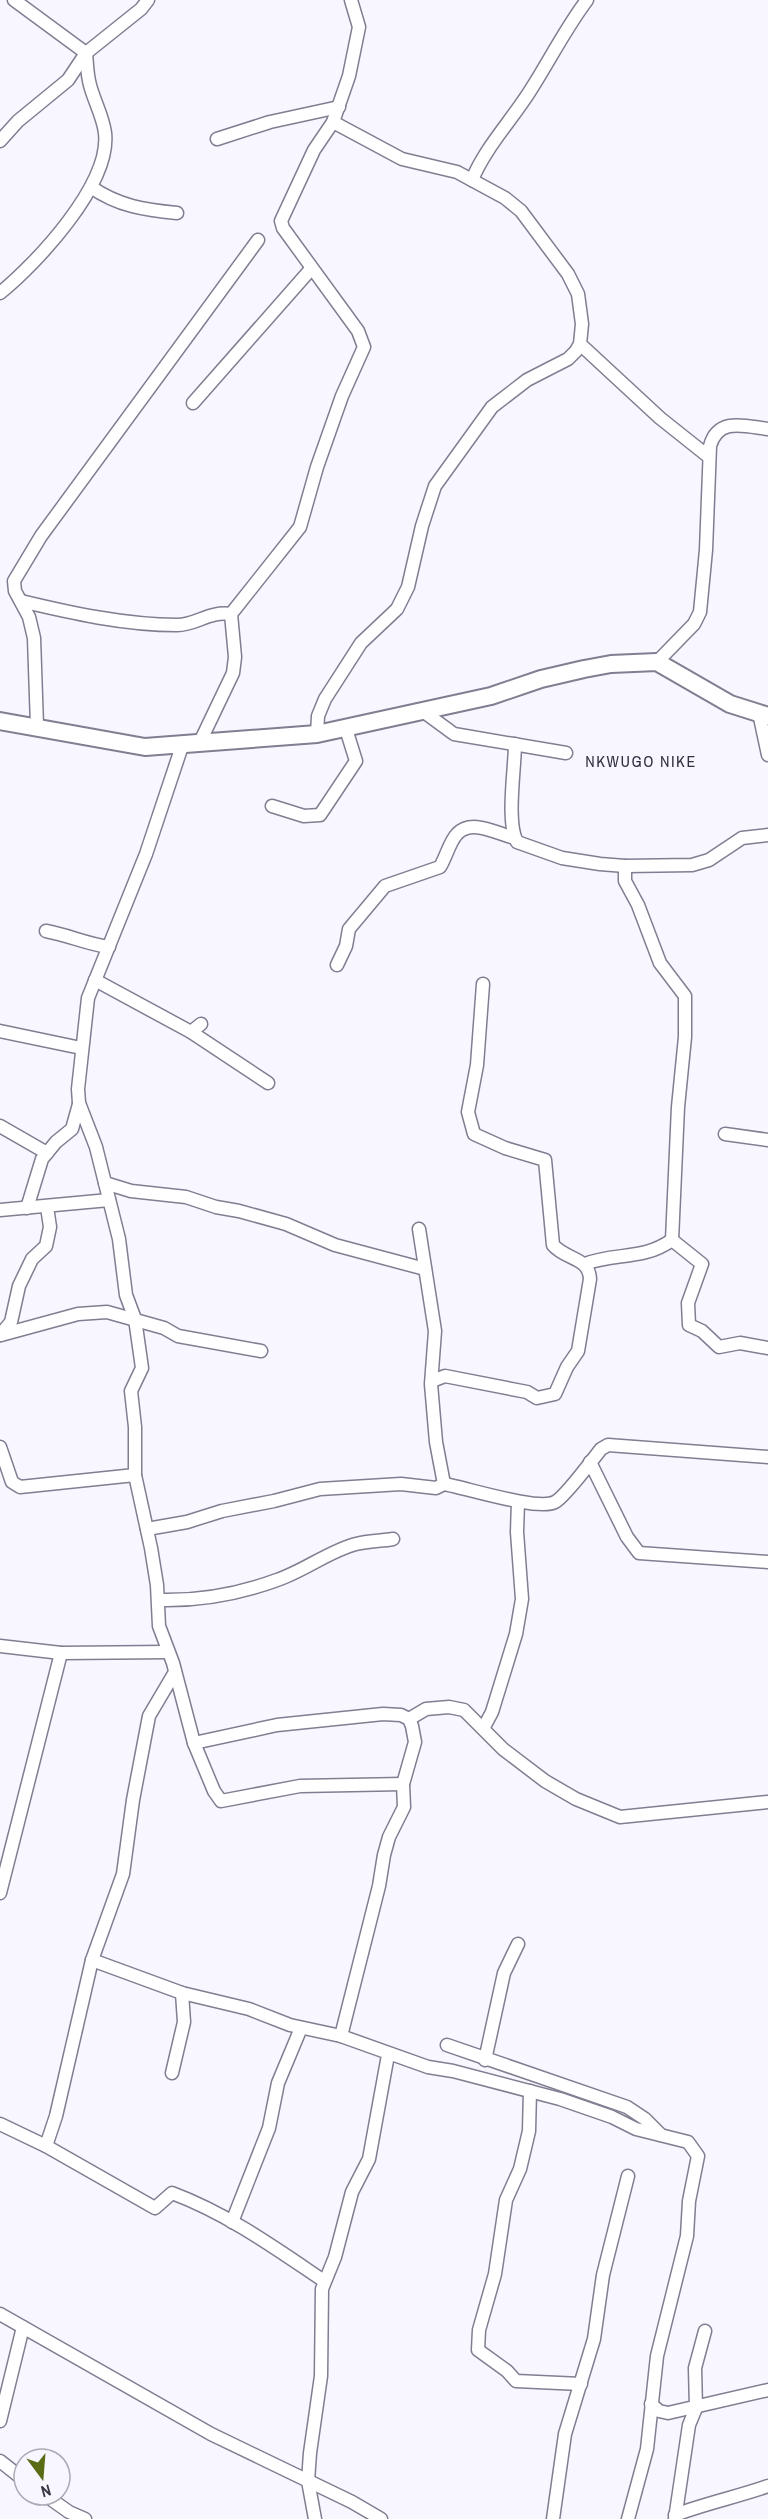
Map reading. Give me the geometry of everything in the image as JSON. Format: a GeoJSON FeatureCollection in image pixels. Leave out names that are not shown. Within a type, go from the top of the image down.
{"type":"FeatureCollection","features":[{"type":"Feature","properties":{"kind":"street"},"geometry":{"type":"LineString","coordinates":[[0,293],[23,274],[56,239],[91,187],[99,172],[105,135],[90,86],[86,53],[14,0]]}},
{"type":"Feature","properties":{"kind":"street"},"geometry":{"type":"LineString","coordinates":[[2,135],[68,80],[86,53],[133,16],[148,0]]}},
{"type":"Feature","properties":{"kind":"street"},"geometry":{"type":"LineString","coordinates":[[200,742],[233,673],[235,657],[231,614],[300,527],[317,467],[342,396],[364,346],[358,331],[311,269],[283,228],[281,221],[314,150],[333,122],[349,76],[359,27],[351,0]]}},
{"type":"Feature","properties":{"kind":"street"},"geometry":{"type":"LineString","coordinates":[[471,180],[479,161],[509,123],[587,0]]}},
{"type":"Feature","properties":{"kind":"street"},"geometry":{"type":"LineString","coordinates":[[217,139],[270,122],[339,107]]}},
{"type":"Feature","properties":{"kind":"street"},"geometry":{"type":"LineString","coordinates":[[318,734],[318,716],[325,699],[361,643],[397,609],[408,587],[422,526],[435,486],[492,407],[527,380],[568,359],[580,344],[582,311],[578,294],[568,273],[521,211],[506,198],[457,172],[402,159],[333,122]]}},
{"type":"Feature","properties":{"kind":"street"},"geometry":{"type":"LineString","coordinates":[[91,187],[117,203],[147,210],[177,213]]}},
{"type":"Feature","properties":{"kind":"street"},"geometry":{"type":"LineString","coordinates":[[37,726],[34,638],[29,617],[15,591],[14,581],[41,536],[258,240]]}},
{"type":"Feature","properties":{"kind":"street"},"geometry":{"type":"LineString","coordinates":[[193,403],[311,269]]}},
{"type":"Feature","properties":{"kind":"street"},"geometry":{"type":"LineString","coordinates":[[580,344],[660,418],[710,457]]}},
{"type":"Feature","properties":{"kind":"street"},"geometry":{"type":"LineString","coordinates":[[657,662],[694,624],[700,612],[706,550],[710,457],[714,434],[722,428],[733,426],[768,429]]}},
{"type":"Feature","properties":{"kind":"street"},"geometry":{"type":"LineString","coordinates":[[21,600],[67,612],[148,624],[181,625],[208,614],[231,614]]}},
{"type":"Feature","properties":{"kind":"street"},"geometry":{"type":"LineString","coordinates":[[0,721],[145,747],[318,734],[491,696],[541,679],[584,669],[611,664],[657,662],[730,704],[764,714],[768,755]]}},
{"type":"Feature","properties":{"kind":"street"},"geometry":{"type":"LineString","coordinates":[[424,712],[454,734],[566,753]]}},
{"type":"Feature","properties":{"kind":"street"},"geometry":{"type":"LineString","coordinates":[[272,806],[304,816],[320,815],[356,761],[346,729]]}},
{"type":"Feature","properties":{"kind":"street"},"geometry":{"type":"LineString","coordinates":[[515,744],[512,789],[515,838]]}},
{"type":"Feature","properties":{"kind":"street"},"geometry":{"type":"LineString","coordinates":[[27,1208],[42,1159],[72,1129],[79,1103],[78,1076],[88,998],[146,854],[182,746]]}},
{"type":"Feature","properties":{"kind":"street"},"geometry":{"type":"LineString","coordinates":[[337,965],[346,946],[349,929],[385,886],[440,867],[456,834],[467,827],[482,827],[495,834],[515,838],[524,845],[562,858],[625,866],[700,864],[742,838],[768,835]]}},
{"type":"Feature","properties":{"kind":"street"},"geometry":{"type":"LineString","coordinates":[[625,866],[625,881],[648,929],[660,963],[685,996],[686,1037],[678,1107],[672,1240]]}},
{"type":"Feature","properties":{"kind":"street"},"geometry":{"type":"LineString","coordinates":[[46,931],[68,935],[85,944],[109,947]]}},
{"type":"Feature","properties":{"kind":"street"},"geometry":{"type":"LineString","coordinates":[[95,980],[196,1028],[268,1083]]}},
{"type":"Feature","properties":{"kind":"street"},"geometry":{"type":"LineString","coordinates":[[432,1381],[436,1377],[445,1377],[527,1392],[537,1398],[555,1394],[567,1367],[578,1351],[590,1279],[590,1270],[585,1264],[560,1253],[553,1245],[545,1160],[505,1148],[474,1134],[468,1112],[477,1065],[483,984]]}},
{"type":"Feature","properties":{"kind":"street"},"geometry":{"type":"LineString","coordinates":[[0,1031],[81,1048]]}},
{"type":"Feature","properties":{"kind":"street"},"geometry":{"type":"LineString","coordinates":[[79,1103],[96,1148],[120,1239],[126,1295],[135,1319],[142,1368],[131,1391],[135,1427],[135,1475],[159,1600],[159,1626],[175,1672],[194,1743],[214,1791],[221,1801],[300,1786],[403,1784]]}},
{"type":"Feature","properties":{"kind":"street"},"geometry":{"type":"LineString","coordinates":[[0,1126],[47,1152]]}},
{"type":"Feature","properties":{"kind":"street"},"geometry":{"type":"LineString","coordinates":[[725,1134],[768,1140]]}},
{"type":"Feature","properties":{"kind":"street"},"geometry":{"type":"LineString","coordinates":[[105,1183],[131,1191],[186,1197],[216,1207],[239,1210],[286,1224],[335,1245],[425,1269]]}},
{"type":"Feature","properties":{"kind":"street"},"geometry":{"type":"LineString","coordinates":[[0,1210],[47,1208],[109,1200]]}},
{"type":"Feature","properties":{"kind":"street"},"geometry":{"type":"LineString","coordinates":[[1,1335],[11,1322],[18,1286],[32,1259],[46,1246],[50,1227],[47,1208]]}},
{"type":"Feature","properties":{"kind":"street"},"geometry":{"type":"LineString","coordinates":[[419,1229],[435,1331],[431,1366],[436,1442],[444,1484]]}},
{"type":"Feature","properties":{"kind":"street"},"geometry":{"type":"LineString","coordinates":[[585,1264],[603,1257],[622,1258],[651,1252],[672,1240]]}},
{"type":"Feature","properties":{"kind":"street"},"geometry":{"type":"LineString","coordinates":[[672,1240],[702,1264],[688,1303],[689,1325],[702,1331],[719,1347],[741,1344],[768,1348]]}},
{"type":"Feature","properties":{"kind":"street"},"geometry":{"type":"LineString","coordinates":[[1,1335],[78,1314],[107,1312],[164,1328],[178,1336],[261,1351]]}},
{"type":"Feature","properties":{"kind":"street"},"geometry":{"type":"LineString","coordinates":[[147,1529],[187,1522],[222,1511],[320,1489],[401,1484],[436,1488],[444,1484],[538,1505],[556,1501],[601,1449],[608,1445],[768,1457]]}},
{"type":"Feature","properties":{"kind":"street"},"geometry":{"type":"LineString","coordinates":[[0,1447],[12,1482],[20,1487],[135,1475]]}},
{"type":"Feature","properties":{"kind":"street"},"geometry":{"type":"LineString","coordinates":[[590,1462],[627,1537],[639,1553],[768,1562]]}},
{"type":"Feature","properties":{"kind":"street"},"geometry":{"type":"LineString","coordinates":[[484,1727],[492,1713],[516,1634],[522,1599],[516,1532],[518,1502]]}},
{"type":"Feature","properties":{"kind":"street"},"geometry":{"type":"LineString","coordinates":[[159,1600],[182,1600],[249,1589],[311,1566],[336,1551],[356,1544],[393,1539]]}},
{"type":"Feature","properties":{"kind":"street"},"geometry":{"type":"LineString","coordinates":[[0,1647],[61,1653],[168,1653]]}},
{"type":"Feature","properties":{"kind":"street"},"geometry":{"type":"LineString","coordinates":[[0,1893],[61,1653]]}},
{"type":"Feature","properties":{"kind":"street"},"geometry":{"type":"LineString","coordinates":[[46,2146],[59,2106],[92,1960],[123,1874],[133,1800],[149,1716],[175,1672]]}},
{"type":"Feature","properties":{"kind":"street"},"geometry":{"type":"LineString","coordinates":[[409,1719],[426,1709],[449,1707],[464,1710],[484,1727],[503,1749],[545,1781],[576,1799],[620,1817],[768,1802]]}},
{"type":"Feature","properties":{"kind":"street"},"geometry":{"type":"LineString","coordinates":[[194,1743],[277,1725],[383,1714],[401,1715],[409,1719],[415,1742],[403,1784],[404,1807],[401,1817],[388,1837],[379,1886],[342,2036]]}},
{"type":"Feature","properties":{"kind":"street"},"geometry":{"type":"LineString","coordinates":[[485,2060],[504,1973],[518,1944]]}},
{"type":"Feature","properties":{"kind":"street"},"geometry":{"type":"LineString","coordinates":[[92,1960],[183,1994],[249,2009],[301,2028],[342,2036],[388,2055],[428,2067],[530,2091],[662,2136],[688,2142],[698,2156],[680,2274],[657,2356],[648,2433],[628,2519]]}},
{"type":"Feature","properties":{"kind":"street"},"geometry":{"type":"LineString","coordinates":[[172,2073],[184,2022],[183,1994]]}},
{"type":"Feature","properties":{"kind":"street"},"geometry":{"type":"LineString","coordinates":[[232,2222],[269,2128],[278,2083],[301,2028]]}},
{"type":"Feature","properties":{"kind":"street"},"geometry":{"type":"LineString","coordinates":[[447,2045],[485,2060],[554,2080],[627,2107],[645,2119],[662,2136]]}},
{"type":"Feature","properties":{"kind":"street"},"geometry":{"type":"LineString","coordinates":[[315,2519],[308,2481],[321,2376],[324,2281],[335,2257],[352,2192],[369,2159],[388,2055]]}},
{"type":"Feature","properties":{"kind":"street"},"geometry":{"type":"LineString","coordinates":[[530,2091],[529,2131],[520,2169],[506,2200],[495,2274],[479,2330],[478,2350],[507,2371],[516,2381],[581,2384]]}},
{"type":"Feature","properties":{"kind":"street"},"geometry":{"type":"LineString","coordinates":[[0,2124],[46,2146],[154,2208],[172,2193],[200,2204],[324,2281]]}},
{"type":"Feature","properties":{"kind":"street"},"geometry":{"type":"LineString","coordinates":[[553,2519],[565,2434],[594,2339],[603,2275],[628,2176]]}},
{"type":"Feature","properties":{"kind":"street"},"geometry":{"type":"LineString","coordinates":[[0,2314],[211,2434],[381,2519]]}},
{"type":"Feature","properties":{"kind":"street"},"geometry":{"type":"LineString","coordinates":[[0,2421],[23,2327]]}},
{"type":"Feature","properties":{"kind":"street"},"geometry":{"type":"LineString","coordinates":[[675,2517],[689,2425],[696,2408],[695,2368],[705,2331]]}},
{"type":"Feature","properties":{"kind":"street"},"geometry":{"type":"LineString","coordinates":[[651,2404],[659,2411],[668,2413],[768,2390]]}},
{"type":"Feature","properties":{"kind":"street"},"geometry":{"type":"LineString","coordinates":[[648,2433],[653,2424],[668,2413]]}},
{"type":"Feature","properties":{"kind":"street"},"geometry":{"type":"LineString","coordinates":[[0,2461],[12,2470]]}},
{"type":"Feature","properties":{"kind":"street"},"geometry":{"type":"LineString","coordinates":[[675,2517],[696,2507],[732,2499],[768,2486]]}},
{"type":"Feature","properties":{"kind":"street"},"geometry":{"type":"LineString","coordinates":[[62,2507],[85,2519]]}},
{"type":"Feature","properties":{"kind":"district","name":"NKWUGO NIKE"},"geometry":{"type":"Point","coordinates":[641,761]}}]}
